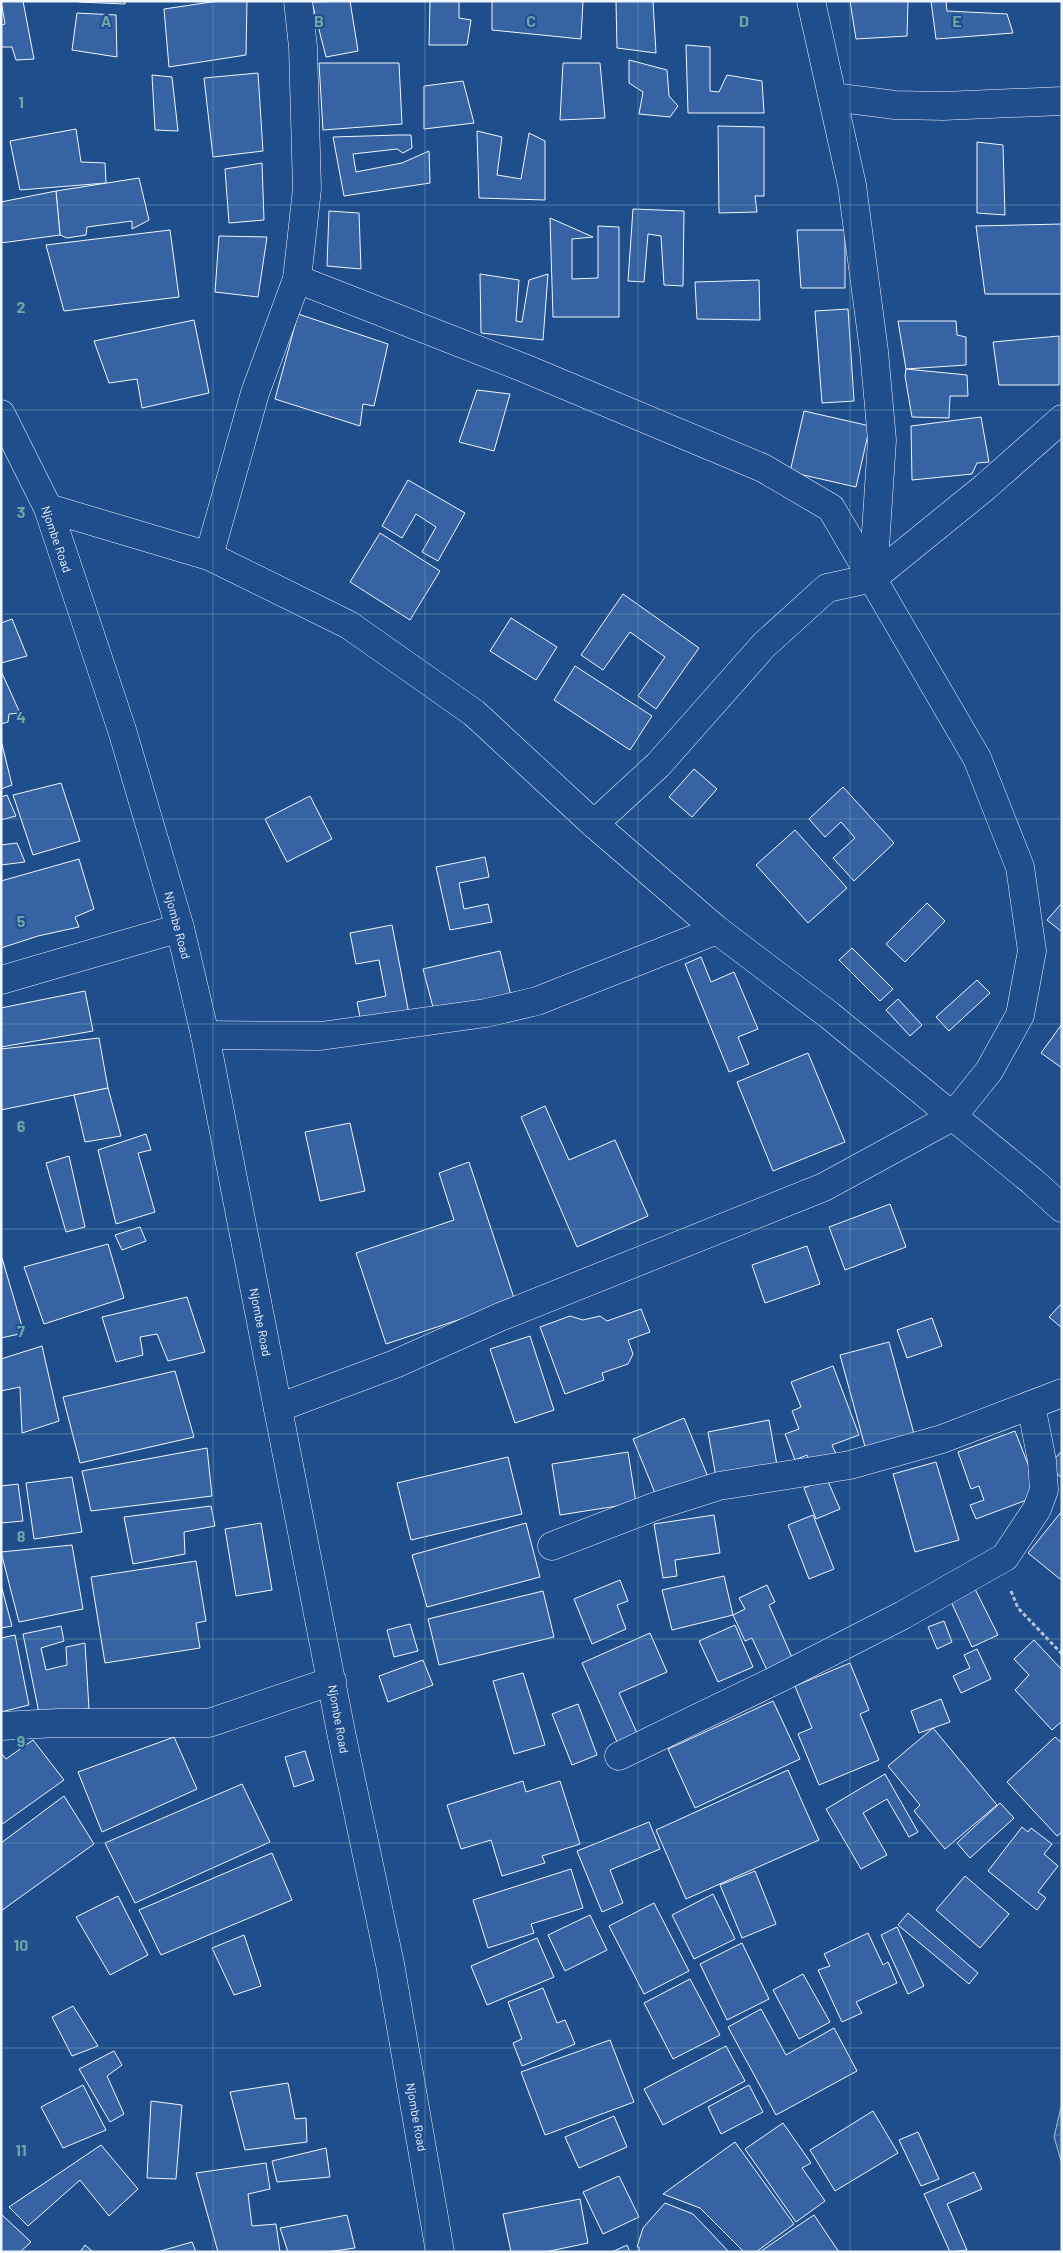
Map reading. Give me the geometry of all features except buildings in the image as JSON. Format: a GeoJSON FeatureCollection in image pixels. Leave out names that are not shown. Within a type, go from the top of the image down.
{"type":"FeatureCollection","features":[{"type":"Feature","properties":{"kind":"main road"},"geometry":{"type":"LineString","coordinates":[[210,556],[255,393],[297,279],[307,189],[303,47],[298,1]]}},
{"type":"Feature","properties":{"kind":"main road"},"geometry":{"type":"LineString","coordinates":[[810,1],[852,186],[863,258],[882,440],[873,578]]}},
{"type":"Feature","properties":{"kind":"main road"},"geometry":{"type":"LineString","coordinates":[[833,97],[895,105],[943,106],[1062,101]]}},
{"type":"Feature","properties":{"kind":"main road"},"geometry":{"type":"LineString","coordinates":[[278,1408],[395,1364],[500,1317],[824,1186],[952,1118],[989,1071],[1020,1015],[1032,950],[1020,867],[977,758],[831,508],[763,468],[524,368],[297,279]]}},
{"type":"Feature","properties":{"kind":"main road","name":"Njombe Road"},"geometry":{"type":"LineString","coordinates":[[1,414],[48,508],[122,730],[180,928],[205,1036],[342,1737],[390,1964],[440,2252]]}},
{"type":"Feature","properties":{"kind":"main road"},"geometry":{"type":"LineString","coordinates":[[594,824],[658,765],[764,645],[827,588],[873,578],[985,487],[1062,419]]}},
{"type":"Feature","properties":{"kind":"main road"},"geometry":{"type":"LineString","coordinates":[[48,508],[210,556],[356,630],[474,713],[594,824],[717,930],[829,1015],[1062,1208]]}},
{"type":"Feature","properties":{"kind":"main road"},"geometry":{"type":"LineString","coordinates":[[1,980],[180,928]]}},
{"type":"Feature","properties":{"kind":"main road"},"geometry":{"type":"LineString","coordinates":[[205,1036],[321,1036],[486,1013],[537,1001],[717,930]]}},
{"type":"Feature","properties":{"kind":"main road"},"geometry":{"type":"LineString","coordinates":[[552,1546],[656,1506],[719,1486],[850,1465],[942,1439],[1062,1393]]}},
{"type":"Feature","properties":{"kind":"main road"},"geometry":{"type":"LineString","coordinates":[[619,1756],[894,1620],[1005,1557],[1037,1509],[1044,1490],[1042,1461],[1031,1405]]}},
{"type":"Feature","properties":{"kind":"main road"},"geometry":{"type":"LineString","coordinates":[[1,1726],[58,1723],[209,1723],[332,1681]]}},
{"type":"Feature","properties":{"kind":"path"},"geometry":{"type":"LineString","coordinates":[[1005,1557],[1005,1573],[1018,1608],[1062,1654]]}},
{"type":"Feature","properties":{"kind":"shaded area"},"geometry":{"type":"Polygon","coordinates":[[[1062,2103],[1062,2164],[1054,2137],[1062,2103]]]}}]}
